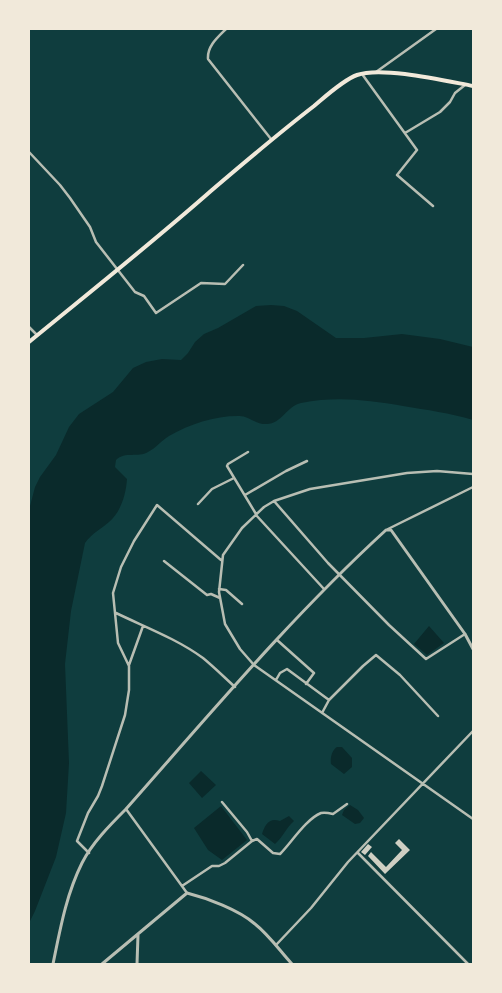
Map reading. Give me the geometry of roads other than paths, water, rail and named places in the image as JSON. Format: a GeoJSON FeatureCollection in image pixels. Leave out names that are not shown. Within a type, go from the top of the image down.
{"type":"FeatureCollection","features":[{"type":"Feature","properties":{"kind":"main road"},"geometry":{"type":"LineString","coordinates":[[29,342],[166,230],[271,139],[330,93],[356,76],[375,73],[428,78],[473,86]]}},
{"type":"Feature","properties":{"kind":"street"},"geometry":{"type":"LineString","coordinates":[[226,29],[211,46],[207,53],[208,59],[271,139]]}},
{"type":"Feature","properties":{"kind":"street"},"geometry":{"type":"LineString","coordinates":[[375,73],[436,29]]}},
{"type":"Feature","properties":{"kind":"street"},"geometry":{"type":"LineString","coordinates":[[362,74],[417,150],[397,175],[433,206]]}},
{"type":"Feature","properties":{"kind":"street"},"geometry":{"type":"LineString","coordinates":[[405,133],[440,112],[450,102],[455,93],[466,85]]}},
{"type":"Feature","properties":{"kind":"street"},"geometry":{"type":"LineString","coordinates":[[29,152],[70,198],[90,227],[96,242],[117,270],[135,292],[144,296],[156,313],[201,283],[225,284],[243,265]]}},
{"type":"Feature","properties":{"kind":"street"},"geometry":{"type":"LineString","coordinates":[[29,327],[37,335]]}},
{"type":"Feature","properties":{"kind":"street"},"geometry":{"type":"LineString","coordinates":[[248,452],[228,464],[229,470],[256,514],[324,589]]}},
{"type":"Feature","properties":{"kind":"street"},"geometry":{"type":"LineString","coordinates":[[245,495],[307,461]]}},
{"type":"Feature","properties":{"kind":"street"},"geometry":{"type":"LineString","coordinates":[[473,474],[437,471],[407,473],[310,489],[274,501],[264,507],[242,528],[223,555],[219,589],[225,624],[240,649],[254,665],[473,819]]}},
{"type":"Feature","properties":{"kind":"street"},"geometry":{"type":"LineString","coordinates":[[198,504],[212,489],[234,478]]}},
{"type":"Feature","properties":{"kind":"street"},"geometry":{"type":"LineString","coordinates":[[53,964],[70,889],[83,861],[108,826],[126,809],[339,573],[388,529],[473,487]]}},
{"type":"Feature","properties":{"kind":"street"},"geometry":{"type":"LineString","coordinates":[[274,501],[315,550],[426,659],[464,634]]}},
{"type":"Feature","properties":{"kind":"street"},"geometry":{"type":"LineString","coordinates":[[129,666],[118,643],[113,593],[121,567],[134,541],[157,505],[222,561]]}},
{"type":"Feature","properties":{"kind":"street"},"geometry":{"type":"LineString","coordinates":[[388,529],[473,649]]}},
{"type":"Feature","properties":{"kind":"street"},"geometry":{"type":"LineString","coordinates":[[164,561],[207,595],[211,594],[220,598]]}},
{"type":"Feature","properties":{"kind":"street"},"geometry":{"type":"LineString","coordinates":[[219,589],[226,590],[242,604]]}},
{"type":"Feature","properties":{"kind":"street"},"geometry":{"type":"LineString","coordinates":[[115,613],[197,655],[235,687]]}},
{"type":"Feature","properties":{"kind":"street"},"geometry":{"type":"LineString","coordinates":[[88,853],[77,841],[88,813],[98,796],[125,715],[129,690],[129,666],[143,626]]}},
{"type":"Feature","properties":{"kind":"street"},"geometry":{"type":"LineString","coordinates":[[277,640],[314,673],[306,684]]}},
{"type":"Feature","properties":{"kind":"street"},"geometry":{"type":"LineString","coordinates":[[322,713],[329,700],[362,666],[376,655],[400,675],[438,716]]}},
{"type":"Feature","properties":{"kind":"street"},"geometry":{"type":"LineString","coordinates":[[276,680],[280,673],[288,670],[329,700]]}},
{"type":"Feature","properties":{"kind":"street"},"geometry":{"type":"LineString","coordinates":[[275,946],[311,908],[358,853],[473,731]]}},
{"type":"Feature","properties":{"kind":"street"},"geometry":{"type":"LineString","coordinates":[[222,802],[247,832],[252,841]]}},
{"type":"Feature","properties":{"kind":"street"},"geometry":{"type":"LineString","coordinates":[[182,886],[212,866],[219,866],[225,863],[257,839],[273,853],[280,854],[306,825],[320,813],[327,812],[333,814],[347,804]]}},
{"type":"Feature","properties":{"kind":"street"},"geometry":{"type":"LineString","coordinates":[[126,809],[187,893],[206,898],[248,918],[292,964]]}},
{"type":"Feature","properties":{"kind":"street"},"geometry":{"type":"LineString","coordinates":[[358,853],[468,964]]}},
{"type":"Feature","properties":{"kind":"street"},"geometry":{"type":"LineString","coordinates":[[102,964],[187,893]]}},
{"type":"Feature","properties":{"kind":"street"},"geometry":{"type":"LineString","coordinates":[[137,964],[138,935]]}},
{"type":"Feature","properties":{"kind":"water"},"geometry":{"type":"Polygon","coordinates":[[[256,306],[284,306],[297,311],[336,338],[364,338],[402,334],[440,339],[473,347],[473,420],[456,415],[377,402],[340,399],[314,401],[296,405],[276,421],[267,424],[242,416],[220,417],[202,422],[169,436],[144,454],[127,455],[116,460],[115,467],[127,479],[124,497],[120,508],[113,518],[85,543],[71,611],[65,664],[69,763],[66,813],[56,857],[29,923],[29,510],[35,487],[56,455],[69,427],[79,414],[113,392],[133,368],[146,362],[162,359],[181,360],[204,334],[256,306]]]}},
{"type":"Feature","properties":{"kind":"water"},"geometry":{"type":"Polygon","coordinates":[[[429,626],[444,643],[427,655],[414,644],[429,626]]]}},
{"type":"Feature","properties":{"kind":"water"},"geometry":{"type":"Polygon","coordinates":[[[337,747],[342,747],[352,758],[352,767],[344,774],[331,764],[332,754],[337,747]]]}},
{"type":"Feature","properties":{"kind":"water"},"geometry":{"type":"Polygon","coordinates":[[[201,771],[216,785],[202,798],[189,783],[201,771]]]}},
{"type":"Feature","properties":{"kind":"water"},"geometry":{"type":"Polygon","coordinates":[[[350,805],[358,810],[364,818],[360,823],[355,824],[342,815],[344,810],[350,805]]]}},
{"type":"Feature","properties":{"kind":"water"},"geometry":{"type":"Polygon","coordinates":[[[221,806],[247,840],[222,860],[208,850],[194,828],[221,806]]]}},
{"type":"Feature","properties":{"kind":"water"},"geometry":{"type":"Polygon","coordinates":[[[289,816],[294,821],[275,844],[262,834],[270,821],[280,821],[289,816]]]}}]}
